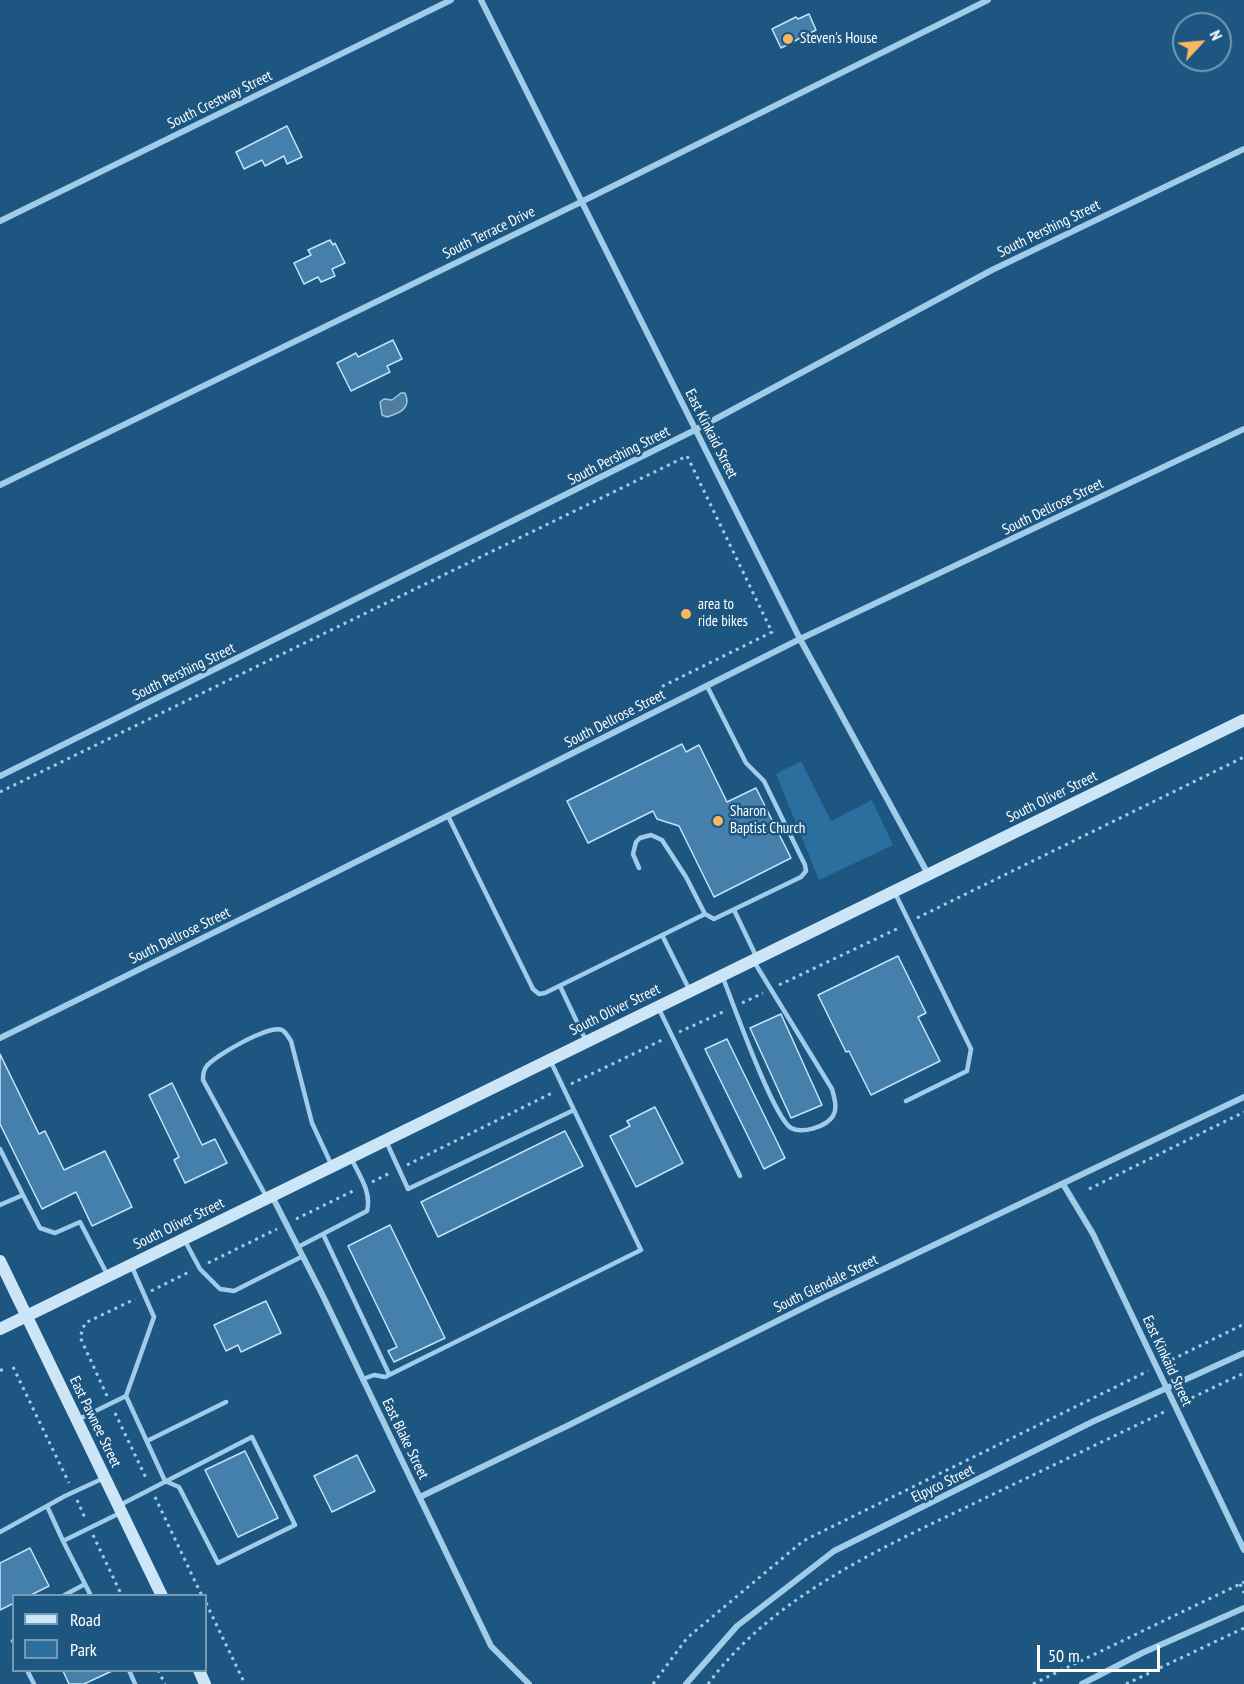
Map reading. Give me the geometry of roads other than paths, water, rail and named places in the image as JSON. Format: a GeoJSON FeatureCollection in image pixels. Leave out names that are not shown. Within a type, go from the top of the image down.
{"type":"FeatureCollection","features":[{"type":"Feature","properties":{"kind":"main road","name":"South Oliver Street"},"geometry":{"type":"LineString","coordinates":[[0,1329],[1244,720]]}},
{"type":"Feature","properties":{"kind":"main road","name":"East Pawnee Street"},"geometry":{"type":"LineString","coordinates":[[0,1262],[161,1594]]}},
{"type":"Feature","properties":{"kind":"street","name":"South Crestway Street"},"geometry":{"type":"LineString","coordinates":[[0,221],[451,0]]}},
{"type":"Feature","properties":{"kind":"street","name":"East Kinkaid Street"},"geometry":{"type":"LineString","coordinates":[[481,0],[800,639],[928,874]]}},
{"type":"Feature","properties":{"kind":"street","name":"South Terrace Drive"},"geometry":{"type":"LineString","coordinates":[[0,486],[988,0]]}},
{"type":"Feature","properties":{"kind":"street","name":"South Pershing Street"},"geometry":{"type":"LineString","coordinates":[[0,776],[695,430],[992,270],[1244,149]]}},
{"type":"Feature","properties":{"kind":"street","name":"South Dellrose Street"},"geometry":{"type":"LineString","coordinates":[[0,1038],[800,639],[1244,429]]}},
{"type":"Feature","properties":{"kind":"street","name":"South Glendale Street"},"geometry":{"type":"LineString","coordinates":[[420,1497],[823,1298],[1244,1097]]}},
{"type":"Feature","properties":{"kind":"street","name":"East Kinkaid Street"},"geometry":{"type":"LineString","coordinates":[[1064,1184],[1093,1234],[1244,1550]]}},
{"type":"Feature","properties":{"kind":"street","name":"East Blake Street"},"geometry":{"type":"LineString","coordinates":[[269,1197],[303,1256],[491,1646],[528,1684]]}},
{"type":"Feature","properties":{"kind":"street","name":"Elpyco Street"},"geometry":{"type":"LineString","coordinates":[[686,1684],[737,1626],[834,1551],[1092,1422],[1244,1353]]}},
{"type":"Feature","properties":{"kind":"street"},"geometry":{"type":"LineString","coordinates":[[1082,1684],[1142,1653],[1244,1608]]}},
{"type":"Feature","properties":{"kind":"lane"},"geometry":{"type":"LineString","coordinates":[[639,868],[633,854],[636,842],[651,835],[662,840],[686,877],[705,914],[714,919],[801,877],[806,868],[764,782],[746,763],[707,686]]}},
{"type":"Feature","properties":{"kind":"lane"},"geometry":{"type":"LineString","coordinates":[[448,816],[533,989],[542,994],[705,914]]}},
{"type":"Feature","properties":{"kind":"lane"},"geometry":{"type":"LineString","coordinates":[[894,890],[971,1049],[966,1071],[906,1101]]}},
{"type":"Feature","properties":{"kind":"lane"},"geometry":{"type":"LineString","coordinates":[[722,975],[781,1117],[790,1127],[799,1130],[809,1130],[825,1122],[833,1116],[835,1107],[832,1089],[755,959],[734,910]]}},
{"type":"Feature","properties":{"kind":"lane"},"geometry":{"type":"LineString","coordinates":[[662,935],[690,991]]}},
{"type":"Feature","properties":{"kind":"lane"},"geometry":{"type":"LineString","coordinates":[[560,986],[586,1041]]}},
{"type":"Feature","properties":{"kind":"lane"},"geometry":{"type":"LineString","coordinates":[[658,1006],[740,1176]]}},
{"type":"Feature","properties":{"kind":"lane"},"geometry":{"type":"LineString","coordinates":[[269,1197],[202,1080],[208,1064],[261,1033],[281,1029],[291,1041],[312,1123],[332,1166]]}},
{"type":"Feature","properties":{"kind":"lane"},"geometry":{"type":"LineString","coordinates":[[363,1379],[374,1375],[385,1377],[641,1250],[550,1059]]}},
{"type":"Feature","properties":{"kind":"lane"},"geometry":{"type":"LineString","coordinates":[[385,1140],[408,1189],[574,1110]]}},
{"type":"Feature","properties":{"kind":"lane"},"geometry":{"type":"LineString","coordinates":[[0,1149],[40,1228],[55,1233],[80,1222],[108,1276]]}},
{"type":"Feature","properties":{"kind":"lane"},"geometry":{"type":"LineString","coordinates":[[298,1247],[367,1211],[370,1201],[350,1157]]}},
{"type":"Feature","properties":{"kind":"lane"},"geometry":{"type":"LineString","coordinates":[[0,1205],[23,1194]]}},
{"type":"Feature","properties":{"kind":"lane"},"geometry":{"type":"LineString","coordinates":[[323,1234],[389,1374]]}},
{"type":"Feature","properties":{"kind":"lane"},"geometry":{"type":"LineString","coordinates":[[184,1239],[200,1269],[220,1289],[234,1291],[303,1256]]}},
{"type":"Feature","properties":{"kind":"lane"},"geometry":{"type":"LineString","coordinates":[[63,1541],[90,1528],[165,1480],[252,1437],[295,1525],[218,1563],[179,1487],[165,1480],[126,1396],[153,1317],[130,1265]]}},
{"type":"Feature","properties":{"kind":"lane"},"geometry":{"type":"LineString","coordinates":[[77,1420],[126,1396]]}},
{"type":"Feature","properties":{"kind":"lane"},"geometry":{"type":"LineString","coordinates":[[147,1441],[226,1402]]}},
{"type":"Feature","properties":{"kind":"lane"},"geometry":{"type":"LineString","coordinates":[[0,1532],[105,1477]]}},
{"type":"Feature","properties":{"kind":"lane"},"geometry":{"type":"LineString","coordinates":[[46,1506],[90,1594]]}},
{"type":"Feature","properties":{"kind":"lane"},"geometry":{"type":"LineString","coordinates":[[67,1594],[85,1584]]}},
{"type":"Feature","properties":{"kind":"place","name":"Steven's House"},"geometry":{"type":"Point","coordinates":[788,39]}},
{"type":"Feature","properties":{"kind":"place","name":"area to ride bikes"},"geometry":{"type":"Point","coordinates":[686,614]}},
{"type":"Feature","properties":{"kind":"place","name":"Sharon Baptist Church"},"geometry":{"type":"Point","coordinates":[718,821]}}]}
